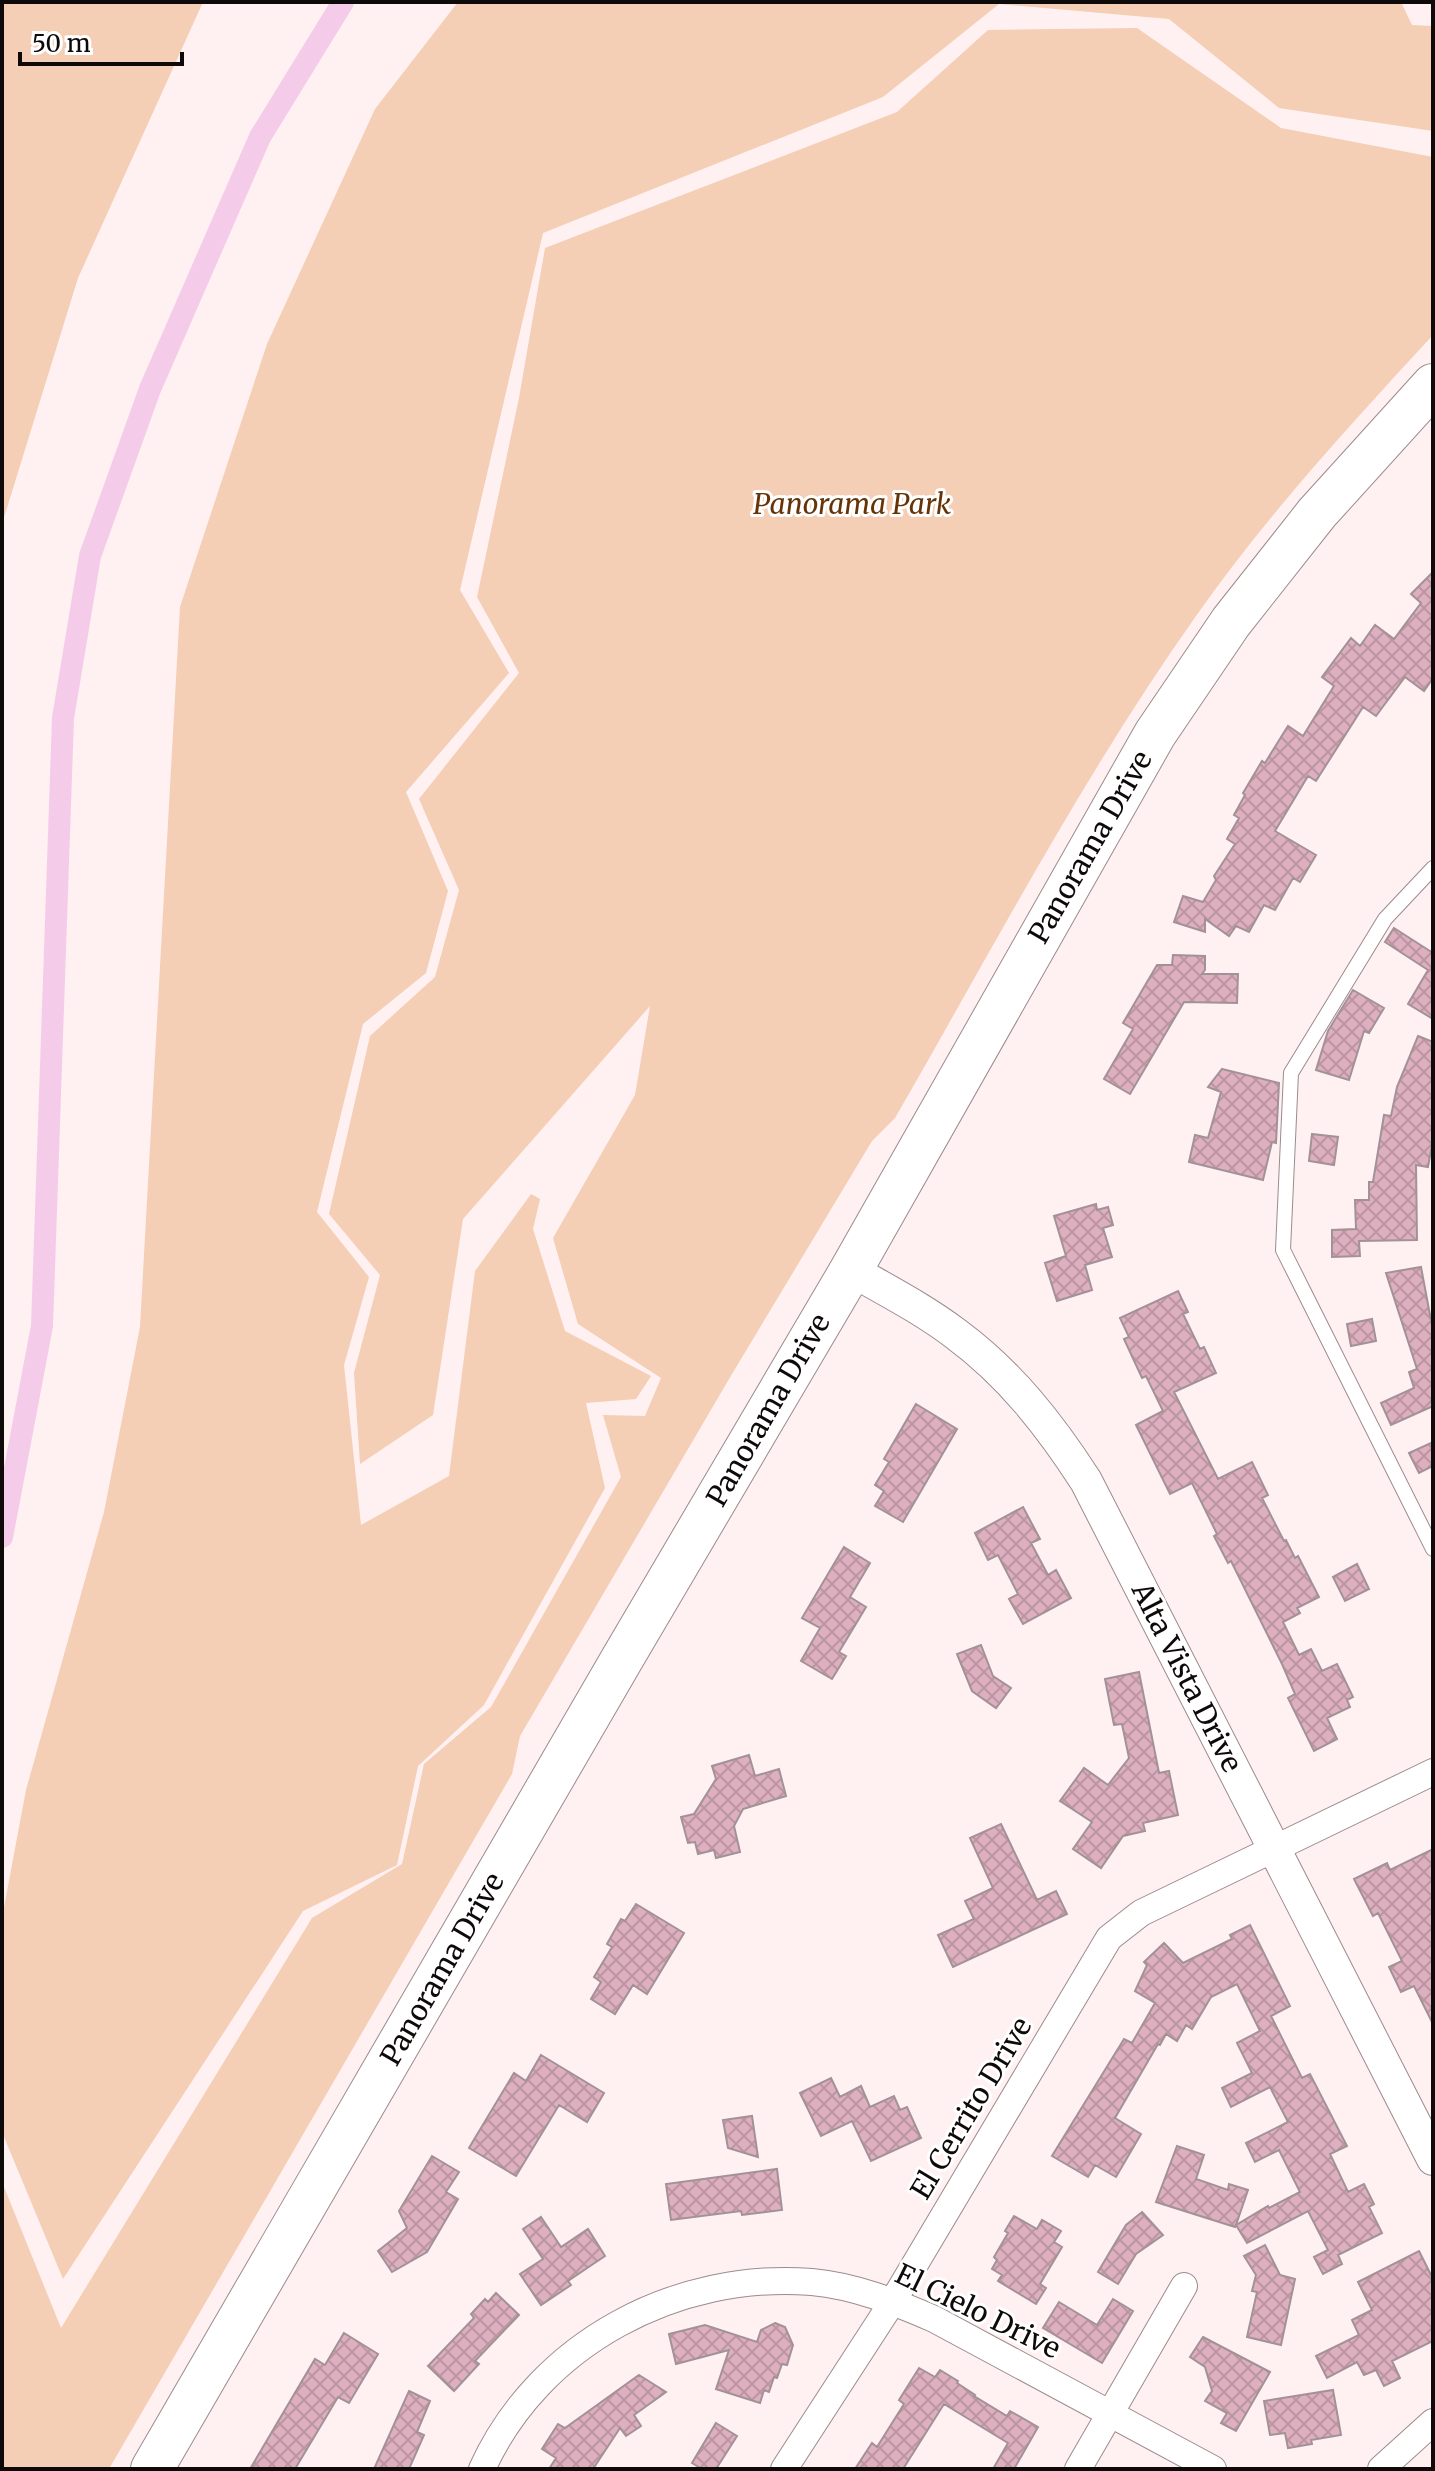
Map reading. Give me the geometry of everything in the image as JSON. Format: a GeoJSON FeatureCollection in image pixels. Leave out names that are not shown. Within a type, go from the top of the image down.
{"type":"FeatureCollection","features":[{"type":"Feature","properties":{"kind":"main road","name":"Panorama Drive"},"geometry":{"type":"LineString","coordinates":[[152,2469],[851,1270],[1155,734],[1231,622],[1317,513],[1433,385]]}},
{"type":"Feature","properties":{"kind":"street","name":"Alta Vista Drive"},"geometry":{"type":"LineString","coordinates":[[851,1270],[909,1302],[956,1334],[996,1367],[1058,1438],[1086,1481],[1433,2159]]}},
{"type":"Feature","properties":{"kind":"street","name":"El Cerrito Drive"},"geometry":{"type":"LineString","coordinates":[[784,2469],[893,2301],[1109,1938],[1141,1913],[1433,1772]]}},
{"type":"Feature","properties":{"kind":"street","name":"El Cielo Drive"},"geometry":{"type":"LineString","coordinates":[[482,2469],[508,2423],[537,2387],[570,2355],[592,2339],[643,2310],[683,2295],[728,2285],[774,2281],[841,2287],[893,2301],[934,2319],[1213,2469]]}},
{"type":"Feature","properties":{"kind":"street"},"geometry":{"type":"LineString","coordinates":[[1078,2469],[1184,2286]]}},
{"type":"Feature","properties":{"kind":"street"},"geometry":{"type":"LineString","coordinates":[[1381,2469],[1433,2422]]}},
{"type":"Feature","properties":{"kind":"lane"},"geometry":{"type":"LineString","coordinates":[[1433,868],[1385,919],[1291,1073],[1283,1250],[1433,1549]]}},
{"type":"Feature","properties":{"kind":"green space"},"geometry":{"type":"Polygon","coordinates":[[[2,2],[203,2],[78,278],[2,524],[2,2]]]}},
{"type":"Feature","properties":{"kind":"green space"},"geometry":{"type":"Polygon","coordinates":[[[458,2],[1401,2],[1412,25],[1433,26],[1433,131],[1279,108],[1169,19],[999,4],[883,97],[543,233],[460,590],[509,673],[406,792],[448,891],[426,973],[363,1024],[317,1212],[369,1277],[344,1365],[361,1525],[449,1476],[475,1271],[531,1194],[540,1199],[533,1229],[565,1331],[651,1376],[636,1399],[586,1403],[605,1488],[484,1705],[418,1766],[397,1865],[303,1911],[63,2279],[2,2132],[2,1918],[26,1790],[104,1512],[140,1327],[180,607],[267,344],[375,109],[458,2]]]}},
{"type":"Feature","properties":{"kind":"green space","name":"Panorama Park"},"geometry":{"type":"Polygon","coordinates":[[[1137,28],[1281,128],[1433,157],[1433,335],[1340,437],[1251,542],[1196,616],[1115,737],[895,1118],[872,1141],[520,1736],[512,1774],[109,2469],[2,2469],[2,2182],[61,2328],[312,1918],[402,1864],[424,1764],[491,1707],[621,1477],[603,1415],[645,1416],[661,1378],[578,1324],[553,1238],[635,1095],[650,1006],[463,1219],[433,1415],[360,1464],[354,1373],[380,1275],[329,1214],[370,1036],[435,977],[459,890],[419,799],[519,673],[477,597],[519,398],[545,248],[897,112],[988,30],[1137,28]]]}},
{"type":"Feature","properties":{"kind":"building"},"geometry":{"type":"Polygon","coordinates":[[[1433,572],[1433,678],[1424,691],[1405,677],[1376,716],[1363,707],[1316,781],[1308,776],[1275,831],[1316,855],[1300,882],[1293,878],[1275,910],[1264,905],[1249,932],[1236,926],[1229,936],[1205,919],[1205,932],[1174,922],[1183,896],[1203,902],[1216,880],[1214,876],[1235,844],[1227,839],[1239,818],[1234,815],[1262,761],[1265,763],[1288,726],[1303,736],[1334,686],[1322,677],[1351,638],[1360,646],[1375,625],[1394,639],[1421,603],[1411,594],[1433,572]]]}},
{"type":"Feature","properties":{"kind":"building"},"geometry":{"type":"Polygon","coordinates":[[[1394,928],[1433,953],[1433,1019],[1408,1004],[1428,970],[1385,942],[1394,928]]]}},
{"type":"Feature","properties":{"kind":"building"},"geometry":{"type":"Polygon","coordinates":[[[1173,955],[1205,956],[1202,974],[1238,974],[1237,1003],[1184,1002],[1130,1094],[1104,1079],[1133,1029],[1123,1023],[1157,965],[1172,965],[1173,955]]]}},
{"type":"Feature","properties":{"kind":"building"},"geometry":{"type":"Polygon","coordinates":[[[1353,990],[1384,1008],[1369,1033],[1364,1031],[1349,1080],[1316,1070],[1328,1031],[1353,990]]]}},
{"type":"Feature","properties":{"kind":"building"},"geometry":{"type":"Polygon","coordinates":[[[1418,1036],[1433,1042],[1433,1140],[1428,1167],[1416,1165],[1417,1240],[1359,1241],[1360,1256],[1332,1257],[1332,1230],[1356,1229],[1355,1200],[1369,1200],[1369,1182],[1373,1182],[1384,1115],[1391,1116],[1397,1087],[1418,1036]]]}},
{"type":"Feature","properties":{"kind":"building"},"geometry":{"type":"Polygon","coordinates":[[[1222,1069],[1279,1083],[1276,1143],[1272,1142],[1263,1180],[1189,1162],[1195,1135],[1208,1138],[1221,1092],[1208,1087],[1222,1069]]]}},
{"type":"Feature","properties":{"kind":"building"},"geometry":{"type":"Polygon","coordinates":[[[1312,1134],[1338,1137],[1334,1165],[1309,1161],[1312,1134]]]}},
{"type":"Feature","properties":{"kind":"building"},"geometry":{"type":"Polygon","coordinates":[[[1096,1204],[1097,1210],[1108,1207],[1113,1225],[1103,1228],[1112,1257],[1085,1265],[1092,1290],[1057,1301],[1045,1263],[1066,1256],[1054,1216],[1096,1204]]]}},
{"type":"Feature","properties":{"kind":"building"},"geometry":{"type":"Polygon","coordinates":[[[1421,1267],[1433,1331],[1433,1406],[1391,1425],[1381,1403],[1414,1388],[1409,1372],[1417,1369],[1386,1273],[1421,1267]]]}},
{"type":"Feature","properties":{"kind":"building"},"geometry":{"type":"Polygon","coordinates":[[[1178,1291],[1188,1312],[1183,1314],[1216,1373],[1174,1392],[1218,1479],[1252,1462],[1268,1495],[1262,1498],[1319,1597],[1297,1608],[1300,1613],[1283,1622],[1299,1655],[1311,1649],[1322,1671],[1337,1664],[1353,1697],[1347,1700],[1350,1707],[1327,1718],[1337,1739],[1314,1751],[1288,1698],[1295,1694],[1282,1664],[1231,1561],[1228,1563],[1214,1536],[1217,1534],[1192,1483],[1170,1494],[1136,1425],[1163,1411],[1146,1376],[1142,1378],[1124,1339],[1129,1337],[1120,1318],[1178,1291]]]}},
{"type":"Feature","properties":{"kind":"building"},"geometry":{"type":"Polygon","coordinates":[[[1372,1319],[1376,1341],[1351,1346],[1347,1324],[1372,1319]]]}},
{"type":"Feature","properties":{"kind":"building"},"geometry":{"type":"Polygon","coordinates":[[[916,1404],[957,1429],[903,1522],[875,1506],[884,1491],[875,1485],[889,1462],[884,1459],[916,1404]]]}},
{"type":"Feature","properties":{"kind":"building"},"geometry":{"type":"Polygon","coordinates":[[[1433,1442],[1433,1466],[1419,1473],[1409,1453],[1433,1442]]]}},
{"type":"Feature","properties":{"kind":"building"},"geometry":{"type":"Polygon","coordinates":[[[1023,1507],[1040,1539],[1031,1543],[1048,1575],[1056,1570],[1071,1598],[1023,1624],[1009,1599],[1018,1594],[998,1555],[988,1560],[975,1533],[1023,1507]]]}},
{"type":"Feature","properties":{"kind":"building"},"geometry":{"type":"Polygon","coordinates":[[[844,1547],[870,1563],[850,1597],[866,1607],[839,1652],[846,1656],[832,1679],[801,1661],[820,1628],[802,1618],[844,1547]]]}},
{"type":"Feature","properties":{"kind":"building"},"geometry":{"type":"Polygon","coordinates":[[[1357,1564],[1369,1589],[1345,1601],[1333,1577],[1357,1564]]]}},
{"type":"Feature","properties":{"kind":"building"},"geometry":{"type":"Polygon","coordinates":[[[981,1645],[993,1676],[1011,1688],[996,1708],[972,1691],[957,1654],[981,1645]]]}},
{"type":"Feature","properties":{"kind":"building"},"geometry":{"type":"Polygon","coordinates":[[[1139,1672],[1159,1773],[1169,1771],[1178,1815],[1143,1823],[1145,1831],[1123,1836],[1101,1868],[1073,1849],[1092,1822],[1060,1801],[1084,1768],[1108,1785],[1129,1758],[1122,1724],[1114,1725],[1105,1679],[1139,1672]]]}},
{"type":"Feature","properties":{"kind":"building"},"geometry":{"type":"Polygon","coordinates":[[[749,1755],[755,1776],[779,1769],[786,1796],[743,1809],[734,1826],[740,1852],[716,1858],[714,1850],[698,1854],[695,1842],[688,1843],[681,1817],[694,1814],[716,1779],[712,1766],[749,1755]]]}},
{"type":"Feature","properties":{"kind":"building"},"geometry":{"type":"Polygon","coordinates":[[[1001,1824],[1037,1900],[1056,1891],[1067,1914],[953,1967],[938,1935],[974,1919],[965,1901],[993,1888],[970,1838],[1001,1824]]]}},
{"type":"Feature","properties":{"kind":"building"},"geometry":{"type":"Polygon","coordinates":[[[1433,1849],[1433,2024],[1414,1986],[1401,1992],[1389,1967],[1402,1961],[1378,1913],[1373,1916],[1354,1879],[1387,1863],[1390,1870],[1433,1849]]]}},
{"type":"Feature","properties":{"kind":"building"},"geometry":{"type":"Polygon","coordinates":[[[636,1904],[684,1933],[647,1994],[633,1985],[615,2014],[591,1999],[601,1982],[594,1977],[612,1947],[607,1944],[621,1919],[625,1921],[636,1904]]]}},
{"type":"Feature","properties":{"kind":"building"},"geometry":{"type":"Polygon","coordinates":[[[1250,1925],[1290,2006],[1271,2016],[1302,2078],[1310,2074],[1347,2146],[1330,2154],[1348,2192],[1364,2184],[1374,2204],[1369,2207],[1382,2233],[1338,2255],[1342,2264],[1323,2274],[1314,2257],[1328,2250],[1308,2211],[1247,2243],[1236,2225],[1300,2192],[1279,2150],[1255,2162],[1246,2143],[1288,2122],[1270,2087],[1231,2107],[1222,2088],[1252,2073],[1237,2043],[1260,2031],[1237,1984],[1211,1997],[1192,2029],[1186,2025],[1177,2041],[1166,2034],[1158,2044],[1115,2118],[1141,2134],[1116,2177],[1095,2165],[1088,2177],[1052,2156],[1124,2039],[1132,2043],[1155,2003],[1135,1991],[1147,1965],[1144,1962],[1164,1943],[1183,1963],[1232,1939],[1230,1935],[1250,1925]]]}},
{"type":"Feature","properties":{"kind":"building"},"geometry":{"type":"Polygon","coordinates":[[[541,2055],[604,2093],[587,2122],[559,2105],[516,2176],[469,2148],[514,2073],[526,2081],[541,2055]]]}},
{"type":"Feature","properties":{"kind":"building"},"geometry":{"type":"Polygon","coordinates":[[[831,2078],[840,2097],[861,2086],[870,2107],[894,2096],[900,2110],[907,2107],[921,2138],[871,2161],[852,2121],[821,2136],[800,2093],[831,2078]]]}},
{"type":"Feature","properties":{"kind":"building"},"geometry":{"type":"Polygon","coordinates":[[[752,2116],[758,2157],[728,2148],[723,2120],[752,2116]]]}},
{"type":"Feature","properties":{"kind":"building"},"geometry":{"type":"Polygon","coordinates":[[[1177,2146],[1204,2155],[1196,2179],[1228,2190],[1229,2184],[1248,2190],[1235,2227],[1156,2202],[1177,2146]]]}},
{"type":"Feature","properties":{"kind":"building"},"geometry":{"type":"Polygon","coordinates":[[[432,2156],[459,2172],[446,2192],[458,2199],[427,2252],[392,2272],[378,2251],[407,2228],[399,2211],[432,2156]]]}},
{"type":"Feature","properties":{"kind":"building"},"geometry":{"type":"Polygon","coordinates":[[[777,2169],[782,2210],[742,2215],[741,2211],[671,2220],[666,2184],[777,2169]]]}},
{"type":"Feature","properties":{"kind":"building"},"geometry":{"type":"Polygon","coordinates":[[[1142,2212],[1163,2235],[1136,2254],[1118,2284],[1098,2272],[1126,2225],[1142,2212]]]}},
{"type":"Feature","properties":{"kind":"building"},"geometry":{"type":"Polygon","coordinates":[[[1014,2216],[1037,2229],[1042,2220],[1061,2231],[1054,2242],[1062,2247],[1040,2284],[1046,2288],[1036,2304],[998,2281],[1002,2275],[992,2269],[997,2260],[994,2257],[1014,2216]]]}},
{"type":"Feature","properties":{"kind":"building"},"geometry":{"type":"Polygon","coordinates":[[[541,2217],[561,2247],[588,2229],[605,2256],[568,2281],[571,2285],[541,2305],[520,2274],[543,2259],[523,2229],[541,2217]]]}},
{"type":"Feature","properties":{"kind":"building"},"geometry":{"type":"Polygon","coordinates":[[[1265,2245],[1280,2275],[1295,2279],[1281,2345],[1247,2337],[1257,2292],[1252,2291],[1256,2275],[1244,2256],[1265,2245]]]}},
{"type":"Feature","properties":{"kind":"building"},"geometry":{"type":"Polygon","coordinates":[[[1419,2251],[1433,2279],[1433,2341],[1392,2361],[1400,2378],[1384,2386],[1376,2370],[1364,2375],[1357,2362],[1327,2378],[1316,2356],[1359,2335],[1352,2320],[1372,2310],[1358,2282],[1419,2251]]]}},
{"type":"Feature","properties":{"kind":"building"},"geometry":{"type":"Polygon","coordinates":[[[496,2293],[519,2315],[475,2361],[479,2364],[454,2391],[428,2366],[474,2318],[471,2314],[485,2299],[488,2302],[496,2293]]]}},
{"type":"Feature","properties":{"kind":"building"},"geometry":{"type":"Polygon","coordinates":[[[1113,2299],[1133,2311],[1102,2363],[1043,2328],[1059,2302],[1097,2325],[1113,2299]]]}},
{"type":"Feature","properties":{"kind":"building"},"geometry":{"type":"Polygon","coordinates":[[[775,2323],[785,2327],[793,2345],[787,2365],[782,2364],[769,2392],[764,2390],[760,2403],[716,2389],[729,2350],[676,2364],[669,2334],[705,2325],[757,2342],[761,2330],[775,2323]]]}},
{"type":"Feature","properties":{"kind":"building"},"geometry":{"type":"Polygon","coordinates":[[[344,2333],[378,2354],[349,2403],[338,2397],[295,2469],[250,2469],[315,2359],[325,2365],[344,2333]]]}},
{"type":"Feature","properties":{"kind":"building"},"geometry":{"type":"Polygon","coordinates":[[[1203,2337],[1270,2372],[1236,2431],[1221,2423],[1227,2413],[1205,2401],[1212,2391],[1205,2367],[1190,2357],[1203,2337]]]}},
{"type":"Feature","properties":{"kind":"building"},"geometry":{"type":"Polygon","coordinates":[[[919,2368],[935,2377],[940,2370],[1007,2416],[1010,2411],[1038,2427],[1014,2469],[993,2469],[1008,2443],[944,2404],[903,2469],[855,2469],[872,2443],[877,2447],[904,2404],[899,2400],[919,2368]]]}},
{"type":"Feature","properties":{"kind":"building"},"geometry":{"type":"Polygon","coordinates":[[[639,2375],[666,2392],[634,2415],[641,2426],[626,2436],[620,2428],[593,2469],[549,2469],[556,2458],[542,2449],[558,2424],[565,2428],[639,2375]]]}},
{"type":"Feature","properties":{"kind":"building"},"geometry":{"type":"Polygon","coordinates":[[[1333,2390],[1341,2435],[1288,2448],[1285,2433],[1270,2435],[1264,2401],[1333,2390]]]}},
{"type":"Feature","properties":{"kind":"building"},"geometry":{"type":"Polygon","coordinates":[[[409,2391],[430,2401],[417,2432],[424,2435],[409,2469],[374,2469],[409,2391]]]}},
{"type":"Feature","properties":{"kind":"building"},"geometry":{"type":"Polygon","coordinates":[[[716,2423],[737,2436],[716,2469],[702,2469],[692,2463],[716,2423]]]}},
{"type":"Feature","properties":{"kind":"waterway"},"geometry":{"type":"LineString","coordinates":[[2,1537],[42,1326],[63,718],[90,556],[150,389],[260,137],[343,2]]}}]}
